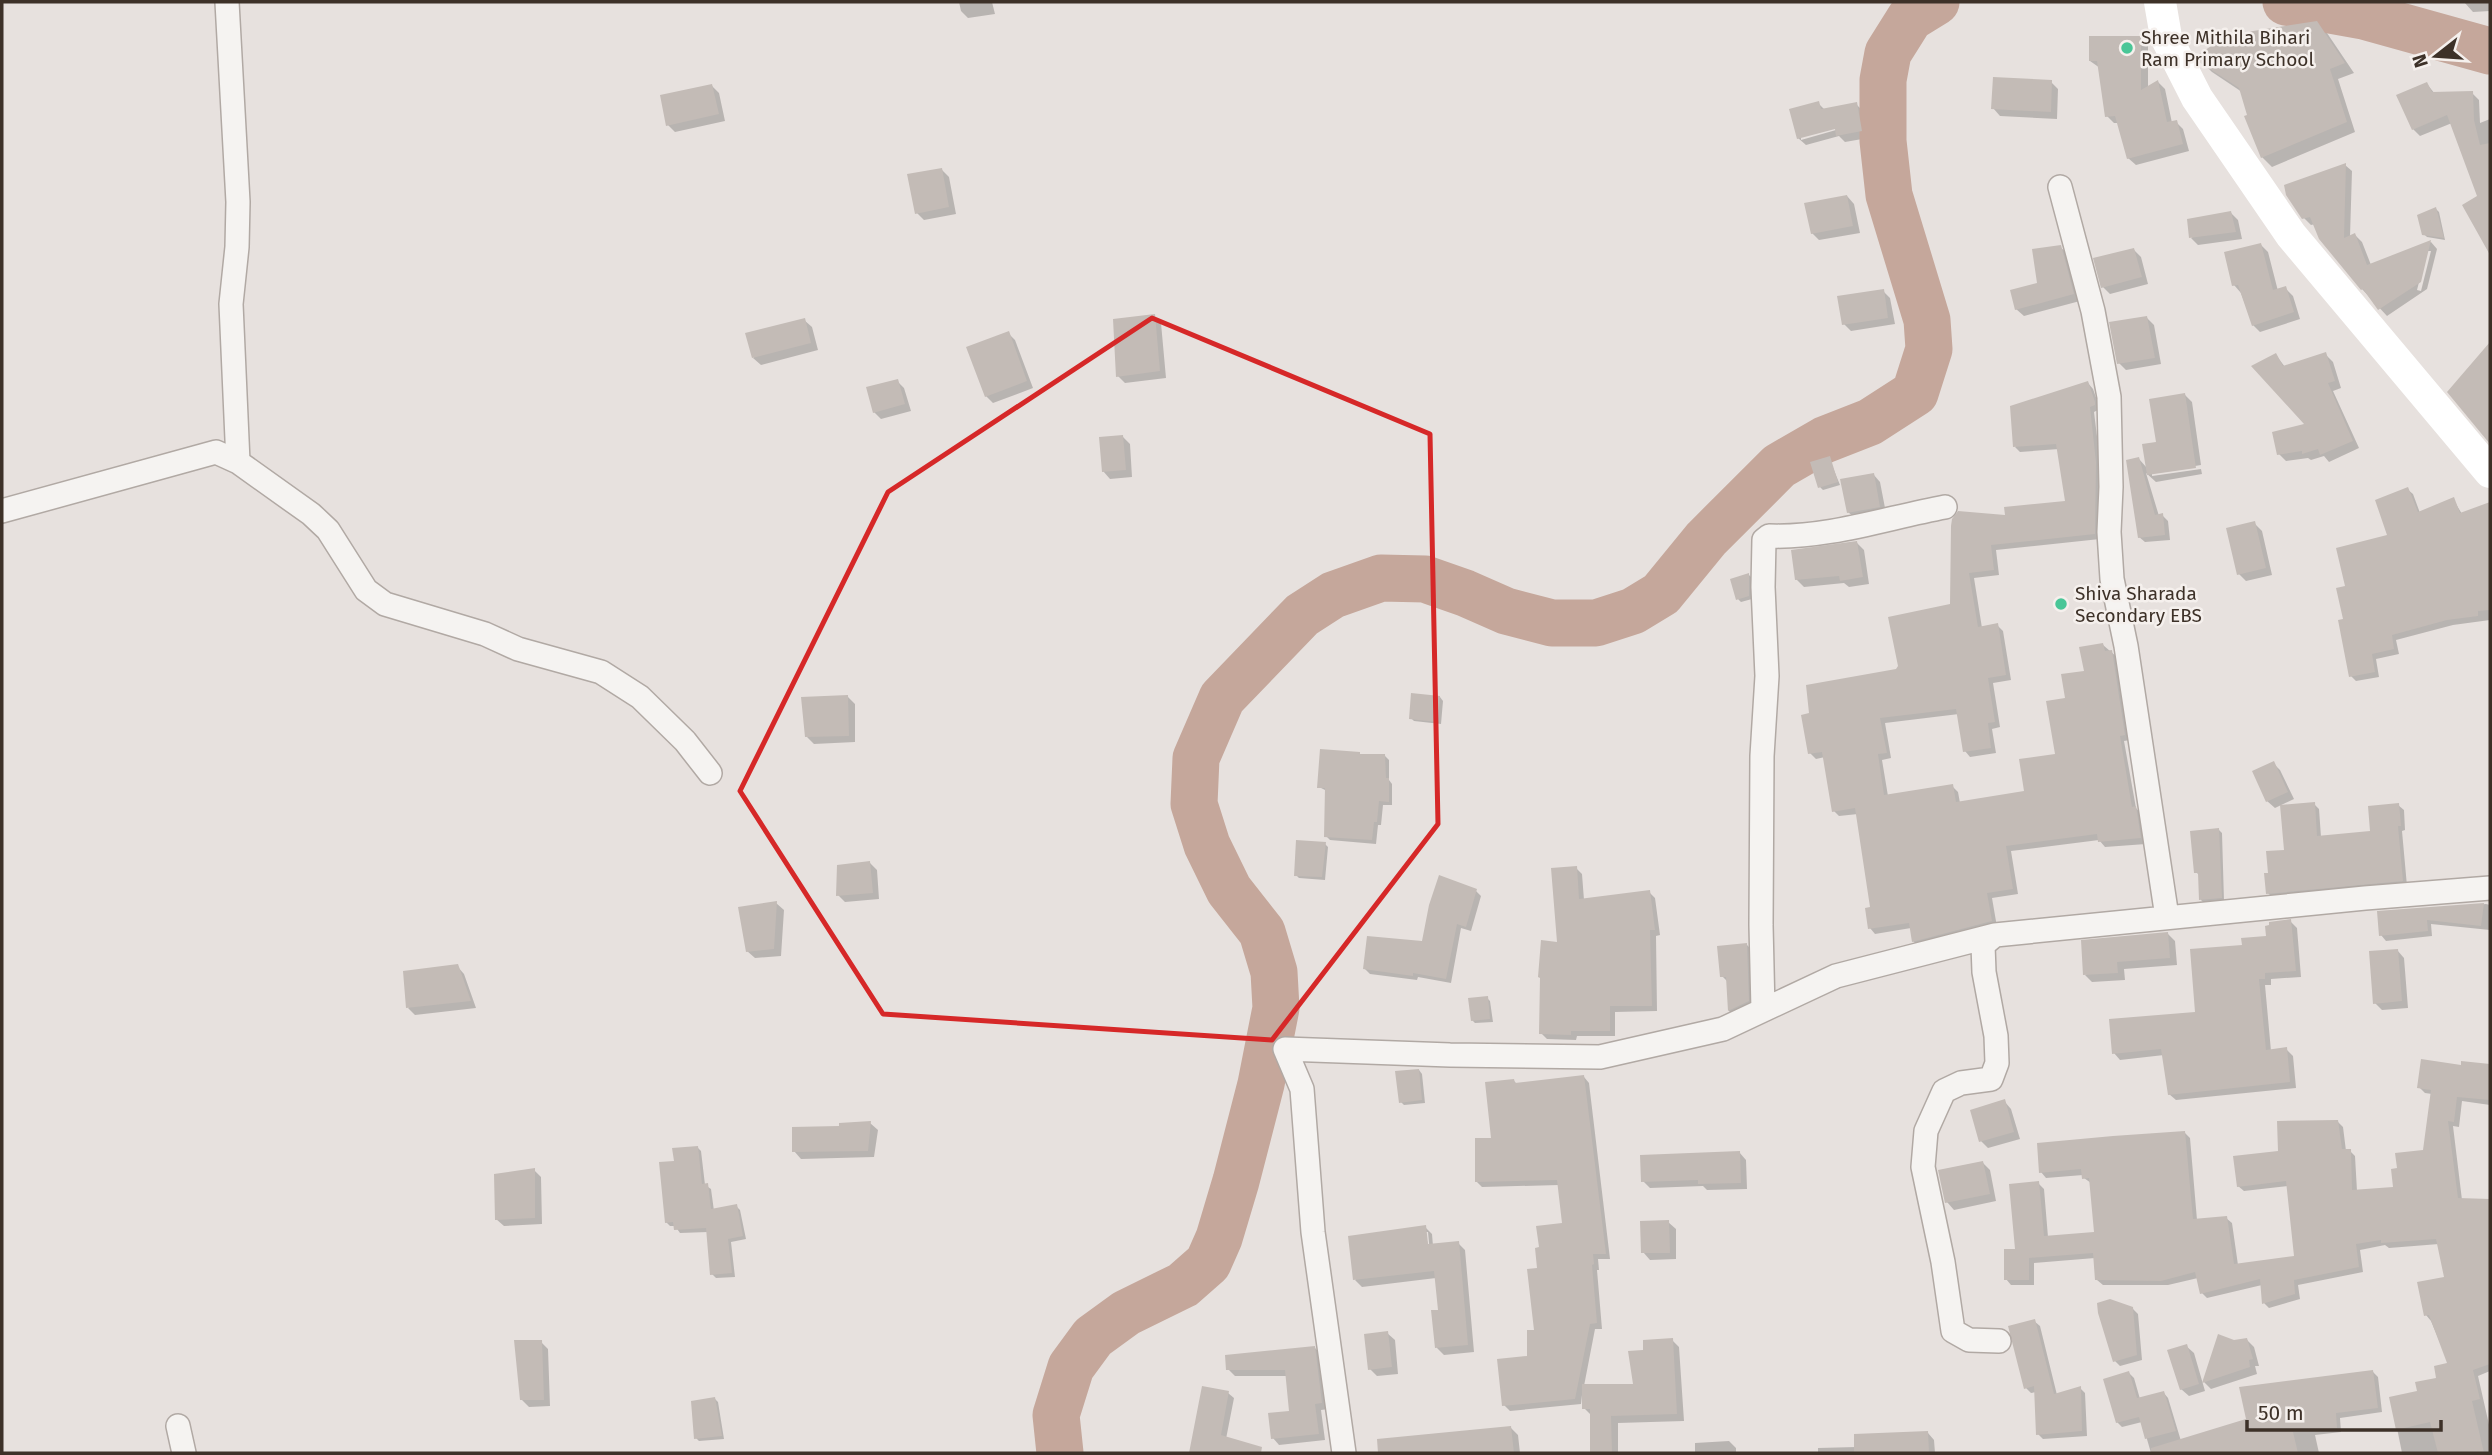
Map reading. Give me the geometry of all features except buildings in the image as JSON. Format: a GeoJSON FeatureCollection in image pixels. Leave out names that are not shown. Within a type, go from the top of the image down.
{"type":"FeatureCollection","features":[{"type":"Feature","properties":{"kind":"street"},"geometry":{"type":"LineString","coordinates":[[227,2],[238,202],[231,304],[238,462]]}},
{"type":"Feature","properties":{"kind":"street"},"geometry":{"type":"LineString","coordinates":[[2160,2],[2166,37],[2197,98],[2291,235],[2490,472]]}},
{"type":"Feature","properties":{"kind":"street"},"geometry":{"type":"LineString","coordinates":[[2060,187],[2093,312],[2109,397],[2109,532],[2112,579],[2126,646],[2167,917]]}},
{"type":"Feature","properties":{"kind":"street"},"geometry":{"type":"LineString","coordinates":[[2,511],[216,452],[238,462],[295,501],[328,530],[366,590],[385,604],[485,634],[519,649],[601,672],[640,697],[685,741],[710,773]]}},
{"type":"Feature","properties":{"kind":"street"},"geometry":{"type":"LineString","coordinates":[[1763,1010],[1762,756],[1767,676],[1763,587],[1765,540],[1769,536],[1790,537],[1850,529],[1945,507]]}},
{"type":"Feature","properties":{"kind":"street"},"geometry":{"type":"LineString","coordinates":[[1344,1453],[1313,1232],[1302,1089],[1285,1049],[1600,1057],[1723,1028],[1836,976],[1995,935],[2490,888]]}},
{"type":"Feature","properties":{"kind":"street"},"geometry":{"type":"LineString","coordinates":[[1995,935],[1983,945],[1983,958],[1996,1036],[1997,1063],[1991,1079],[1961,1083],[1944,1091],[1926,1131],[1923,1167],[1943,1262],[1953,1331],[1969,1340],[1999,1341]]}},
{"type":"Feature","properties":{"kind":"street"},"geometry":{"type":"LineString","coordinates":[[178,1426],[184,1453]]}},
{"type":"Feature","properties":{"kind":"highlighted area"},"geometry":{"type":"Polygon","coordinates":[[[1152,318],[1430,434],[1438,824],[1272,1040],[883,1014],[740,791],[888,492],[1152,318]]]}},
{"type":"Feature","properties":{"kind":"waterway"},"geometry":{"type":"LineString","coordinates":[[1060,1453],[1056,1415],[1071,1367],[1093,1337],[1126,1313],[1183,1285],[1208,1263],[1219,1238],[1236,1181],[1261,1084],[1276,1008],[1274,972],[1262,932],[1229,890],[1207,845],[1194,804],[1196,758],[1222,698],[1302,615],[1333,595],[1381,578],[1425,579],[1506,611],[1552,623],[1596,623],[1633,611],[1661,594],[1706,539],[1779,466],[1824,440],[1870,422],[1915,393],[1929,349],[1927,320],[1889,195],[1883,141],[1883,80],[1888,53],[1910,18],[1936,2]]}},
{"type":"Feature","properties":{"kind":"waterway"},"geometry":{"type":"LineString","coordinates":[[2286,2],[2364,16],[2490,51]]}},
{"type":"Feature","properties":{"kind":"place","name":"Shree Mithila Bihari Ram Primary School"},"geometry":{"type":"Point","coordinates":[2127,48]}},
{"type":"Feature","properties":{"kind":"place","name":"Shiva Sharada Secondary EBS"},"geometry":{"type":"Point","coordinates":[2061,604]}}]}
